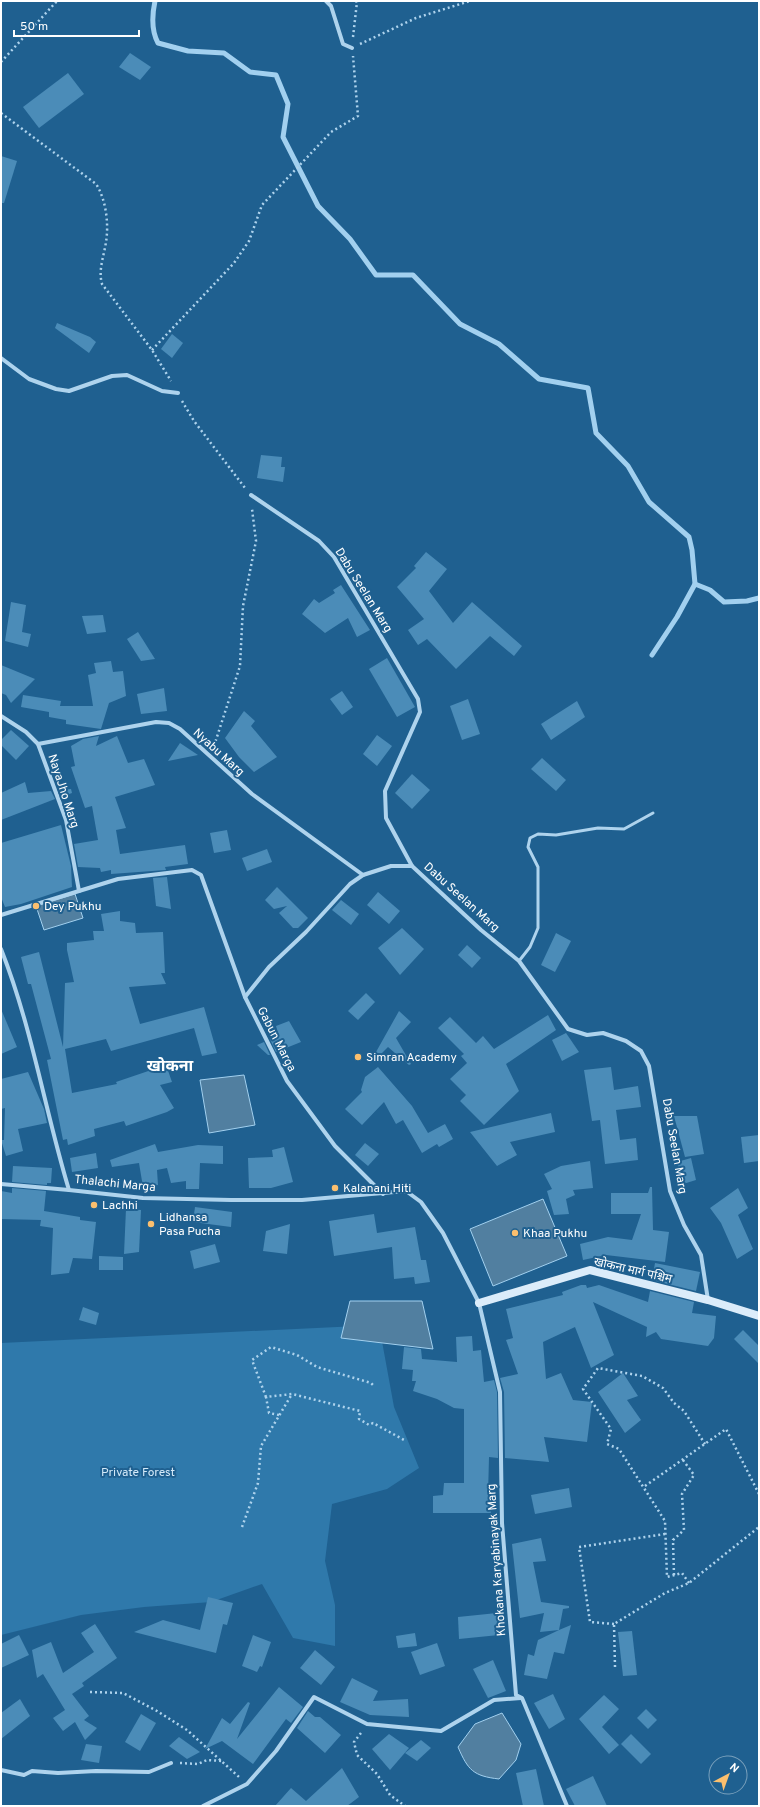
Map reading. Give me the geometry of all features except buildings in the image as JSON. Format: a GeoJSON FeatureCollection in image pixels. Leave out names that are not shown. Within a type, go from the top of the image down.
{"type":"FeatureCollection","features":[{"type":"Feature","properties":{"kind":"street"},"geometry":{"type":"LineString","coordinates":[[326,1],[332,6],[343,44],[352,48]]}},
{"type":"Feature","properties":{"kind":"street"},"geometry":{"type":"LineString","coordinates":[[1,358],[29,379],[56,389],[69,391],[112,376],[127,375],[162,391],[178,393]]}},
{"type":"Feature","properties":{"kind":"street","name":"Dabu Seelan Marg"},"geometry":{"type":"LineString","coordinates":[[251,495],[318,541],[334,557],[418,699],[420,712],[385,791],[386,818],[412,866],[481,930],[519,961],[568,1029],[587,1035],[603,1033],[626,1041],[641,1051],[649,1066],[670,1191],[684,1225],[701,1255],[708,1300]]}},
{"type":"Feature","properties":{"kind":"street","name":"NayaJho Marg"},"geometry":{"type":"LineString","coordinates":[[1,716],[26,732],[38,744],[66,820],[78,891]]}},
{"type":"Feature","properties":{"kind":"street","name":"Nyabu Marg"},"geometry":{"type":"LineString","coordinates":[[38,744],[156,722],[169,723],[180,729],[252,794],[363,875]]}},
{"type":"Feature","properties":{"kind":"street"},"geometry":{"type":"LineString","coordinates":[[245,997],[269,967],[306,932],[350,884],[363,875],[391,866],[412,866]]}},
{"type":"Feature","properties":{"kind":"street","name":"Gabun Marga"},"geometry":{"type":"LineString","coordinates":[[78,891],[118,879],[192,870],[201,875],[245,997],[287,1081],[335,1146],[383,1194]]}},
{"type":"Feature","properties":{"kind":"street"},"geometry":{"type":"LineString","coordinates":[[1,915],[78,891]]}},
{"type":"Feature","properties":{"kind":"street","name":"Thalachi Marga"},"geometry":{"type":"LineString","coordinates":[[1,949],[11,974],[29,1039],[56,1149],[69,1190],[143,1198],[231,1200],[302,1200],[406,1191],[422,1202],[443,1234],[479,1303]]}},
{"type":"Feature","properties":{"kind":"street"},"geometry":{"type":"LineString","coordinates":[[1,1184],[69,1190]]}},
{"type":"Feature","properties":{"kind":"street","name":"खोकना मार्ग पश्चिम"},"geometry":{"type":"LineString","coordinates":[[479,1303],[590,1270],[708,1300],[759,1316]]}},
{"type":"Feature","properties":{"kind":"street","name":"Khokana Karyabinayak Marg"},"geometry":{"type":"LineString","coordinates":[[479,1303],[500,1392],[502,1523],[516,1695],[522,1698],[567,1806]]}},
{"type":"Feature","properties":{"kind":"street"},"geometry":{"type":"LineString","coordinates":[[203,1806],[247,1784],[276,1751],[314,1698],[367,1724],[442,1731],[494,1700],[522,1698]]}},
{"type":"Feature","properties":{"kind":"street"},"geometry":{"type":"LineString","coordinates":[[1,1770],[24,1775],[32,1771],[58,1773],[96,1771],[149,1772],[170,1763]]}},
{"type":"Feature","properties":{"kind":"lane"},"geometry":{"type":"LineString","coordinates":[[519,961],[530,947],[538,928],[538,868],[528,847],[530,838],[538,834],[556,835],[598,828],[624,829],[653,813]]}},
{"type":"Feature","properties":{"kind":"path"},"geometry":{"type":"LineString","coordinates":[[1,62],[57,1]]}},
{"type":"Feature","properties":{"kind":"path"},"geometry":{"type":"LineString","coordinates":[[152,350],[234,263],[249,241],[262,205],[331,132],[358,116],[352,48],[357,2],[355,1]]}},
{"type":"Feature","properties":{"kind":"path"},"geometry":{"type":"LineString","coordinates":[[352,48],[416,18],[470,1]]}},
{"type":"Feature","properties":{"kind":"path"},"geometry":{"type":"LineString","coordinates":[[1,112],[96,184],[101,191],[105,211],[106,240],[99,275],[102,284],[152,350],[194,421],[251,495],[256,541],[243,606],[240,666],[211,758]]}},
{"type":"Feature","properties":{"kind":"path"},"geometry":{"type":"LineString","coordinates":[[280,1415],[269,1413],[266,1397],[252,1360],[271,1347],[297,1355],[317,1367],[371,1383],[374,1386]]}},
{"type":"Feature","properties":{"kind":"path"},"geometry":{"type":"LineString","coordinates":[[689,1583],[682,1573],[667,1577],[665,1520],[645,1486],[619,1449],[607,1444],[612,1429],[583,1389],[598,1368],[642,1376],[663,1388],[674,1403],[684,1411],[705,1444]]}},
{"type":"Feature","properties":{"kind":"path"},"geometry":{"type":"LineString","coordinates":[[266,1397],[292,1394],[360,1411],[359,1418],[369,1425],[373,1423],[406,1441]]}},
{"type":"Feature","properties":{"kind":"path"},"geometry":{"type":"LineString","coordinates":[[242,1527],[258,1483],[261,1446],[292,1394]]}},
{"type":"Feature","properties":{"kind":"path"},"geometry":{"type":"LineString","coordinates":[[645,1486],[726,1429],[759,1494]]}},
{"type":"Feature","properties":{"kind":"path"},"geometry":{"type":"LineString","coordinates":[[674,1575],[672,1540],[684,1530],[682,1494],[694,1475],[683,1460]]}},
{"type":"Feature","properties":{"kind":"path"},"geometry":{"type":"LineString","coordinates":[[665,1534],[579,1547],[590,1622],[614,1624],[665,1593],[689,1583],[759,1527]]}},
{"type":"Feature","properties":{"kind":"path"},"geometry":{"type":"LineString","coordinates":[[614,1624],[615,1667]]}},
{"type":"Feature","properties":{"kind":"path"},"geometry":{"type":"LineString","coordinates":[[90,1692],[123,1693],[187,1730],[247,1784]]}},
{"type":"Feature","properties":{"kind":"path"},"geometry":{"type":"LineString","coordinates":[[367,1724],[354,1742],[357,1755],[377,1774],[390,1795],[405,1806]]}},
{"type":"Feature","properties":{"kind":"path"},"geometry":{"type":"LineString","coordinates":[[170,1763],[198,1764],[206,1760],[222,1761]]}},
{"type":"Feature","properties":{"kind":"green space","name":"Private Forest"},"geometry":{"type":"Polygon","coordinates":[[[379,1325],[394,1407],[419,1468],[387,1489],[332,1504],[325,1561],[335,1605],[335,1646],[293,1638],[262,1584],[211,1602],[144,1607],[81,1615],[1,1635],[1,1343],[379,1325]]]}},
{"type":"Feature","properties":{"kind":"shaded area"},"geometry":{"type":"Polygon","coordinates":[[[75,894],[83,918],[44,930],[36,906],[75,894]]]}},
{"type":"Feature","properties":{"kind":"shaded area"},"geometry":{"type":"Polygon","coordinates":[[[244,1075],[255,1125],[209,1133],[200,1080],[244,1075]]]}},
{"type":"Feature","properties":{"kind":"shaded area"},"geometry":{"type":"Polygon","coordinates":[[[543,1199],[567,1256],[493,1286],[470,1229],[543,1199]]]}},
{"type":"Feature","properties":{"kind":"shaded area"},"geometry":{"type":"Polygon","coordinates":[[[350,1301],[422,1301],[433,1349],[341,1338],[350,1301]]]}},
{"type":"Feature","properties":{"kind":"shaded area"},"geometry":{"type":"Polygon","coordinates":[[[502,1713],[521,1744],[516,1760],[499,1779],[490,1778],[477,1774],[472,1770],[465,1761],[458,1747],[475,1724],[502,1713]]]}},
{"type":"Feature","properties":{"kind":"waterway"},"geometry":{"type":"LineString","coordinates":[[155,1],[153,22],[154,33],[158,43],[188,51],[224,53],[250,72],[276,75],[288,104],[283,137],[318,206],[350,239],[376,275],[413,275],[460,324],[499,344],[539,379],[588,388],[596,433],[628,466],[649,502],[689,537],[692,550],[695,584],[677,617],[652,655]]}},
{"type":"Feature","properties":{"kind":"waterway"},"geometry":{"type":"LineString","coordinates":[[695,584],[710,590],[724,602],[747,601],[759,598]]}},
{"type":"Feature","properties":{"kind":"place","name":"Dey Pukhu"},"geometry":{"type":"Point","coordinates":[36,906]}},
{"type":"Feature","properties":{"kind":"place","name":"Simran Academy"},"geometry":{"type":"Point","coordinates":[358,1057]}},
{"type":"Feature","properties":{"kind":"place","name":"Kalanani Hiti"},"geometry":{"type":"Point","coordinates":[335,1188]}},
{"type":"Feature","properties":{"kind":"place","name":"Lachhi"},"geometry":{"type":"Point","coordinates":[94,1205]}},
{"type":"Feature","properties":{"kind":"place","name":"Lidhansa Pasa Pucha"},"geometry":{"type":"Point","coordinates":[151,1224]}},
{"type":"Feature","properties":{"kind":"place","name":"Khaa Pukhu"},"geometry":{"type":"Point","coordinates":[515,1233]}},
{"type":"Feature","properties":{"kind":"district","name":"खोकना"},"geometry":{"type":"Point","coordinates":[170,1065]}}]}
